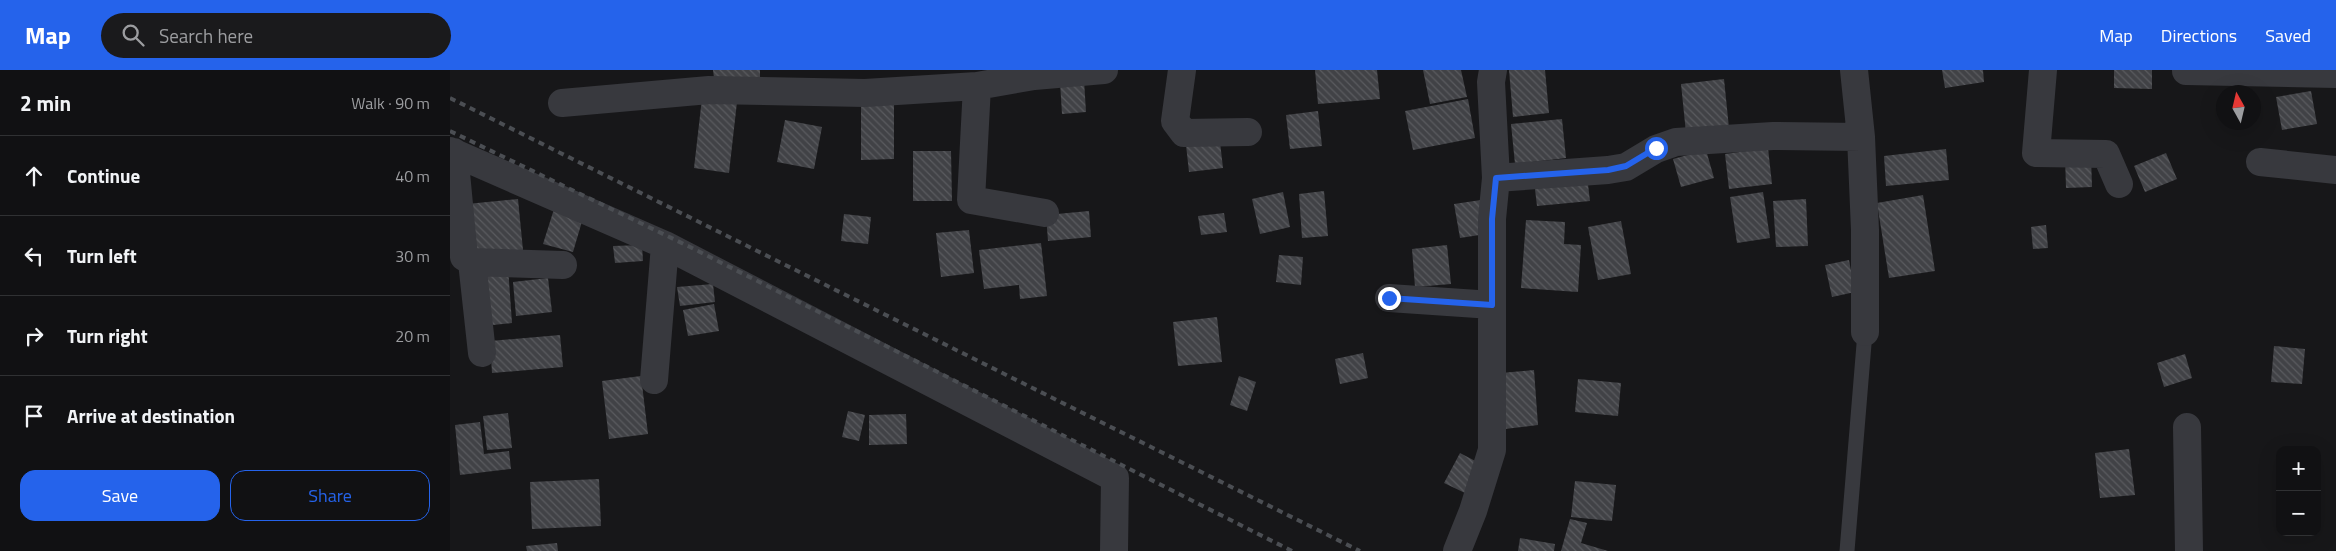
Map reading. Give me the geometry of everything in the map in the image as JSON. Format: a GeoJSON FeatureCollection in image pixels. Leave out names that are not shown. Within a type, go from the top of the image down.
{"type":"FeatureCollection","features":[{"type":"Feature","properties":{"kind":"street"},"geometry":{"type":"LineString","coordinates":[[562,103],[709,90],[844,81],[976,86],[1034,76],[1104,70]]}},
{"type":"Feature","properties":{"kind":"street"},"geometry":{"type":"LineString","coordinates":[[1182,70],[1175,121],[1184,133],[1248,132]]}},
{"type":"Feature","properties":{"kind":"street"},"geometry":{"type":"LineString","coordinates":[[1457,551],[1473,511],[1492,450],[1492,219],[1496,178],[1491,82],[1493,70]]}},
{"type":"Feature","properties":{"kind":"street"},"geometry":{"type":"LineString","coordinates":[[1854,70],[1861,136],[1865,220],[1865,332]]}},
{"type":"Feature","properties":{"kind":"street"},"geometry":{"type":"LineString","coordinates":[[2043,70],[2036,153],[2106,154],[2119,184]]}},
{"type":"Feature","properties":{"kind":"street"},"geometry":{"type":"LineString","coordinates":[[2186,70],[2336,74]]}},
{"type":"Feature","properties":{"kind":"street"},"geometry":{"type":"LineString","coordinates":[[976,86],[971,200],[1045,213]]}},
{"type":"Feature","properties":{"kind":"street"},"geometry":{"type":"LineString","coordinates":[[1496,178],[1608,170],[1626,166],[1656,148],[1676,142],[1763,136],[1861,136]]}},
{"type":"Feature","properties":{"kind":"street"},"geometry":{"type":"LineString","coordinates":[[452,152],[665,245],[1115,478],[1114,551]]}},
{"type":"Feature","properties":{"kind":"street"},"geometry":{"type":"LineString","coordinates":[[452,152],[464,257],[472,262],[563,265]]}},
{"type":"Feature","properties":{"kind":"street"},"geometry":{"type":"LineString","coordinates":[[2260,162],[2336,170]]}},
{"type":"Feature","properties":{"kind":"street"},"geometry":{"type":"LineString","coordinates":[[654,380],[665,245]]}},
{"type":"Feature","properties":{"kind":"street"},"geometry":{"type":"LineString","coordinates":[[472,262],[482,353]]}},
{"type":"Feature","properties":{"kind":"street"},"geometry":{"type":"LineString","coordinates":[[1389,298],[1492,305]]}},
{"type":"Feature","properties":{"kind":"street"},"geometry":{"type":"LineString","coordinates":[[2187,427],[2189,551]]}},
{"type":"Feature","properties":{"kind":"lane"},"geometry":{"type":"LineString","coordinates":[[1847,551],[1865,332]]}},
{"type":"Feature","properties":{"kind":"building"},"geometry":{"type":"Polygon","coordinates":[[[713,70],[760,70],[760,77],[714,78],[713,70]]]}},
{"type":"Feature","properties":{"kind":"building"},"geometry":{"type":"Polygon","coordinates":[[[1315,70],[1377,70],[1380,99],[1318,104],[1315,70]]]}},
{"type":"Feature","properties":{"kind":"building"},"geometry":{"type":"Polygon","coordinates":[[[1423,70],[1461,70],[1467,97],[1430,104],[1423,70]]]}},
{"type":"Feature","properties":{"kind":"building"},"geometry":{"type":"Polygon","coordinates":[[[1509,70],[1545,70],[1549,113],[1513,117],[1509,70]]]}},
{"type":"Feature","properties":{"kind":"building"},"geometry":{"type":"Polygon","coordinates":[[[1942,70],[1983,70],[1984,82],[1945,88],[1942,70]]]}},
{"type":"Feature","properties":{"kind":"building"},"geometry":{"type":"Polygon","coordinates":[[[2114,70],[2152,70],[2152,89],[2114,88],[2114,70]]]}},
{"type":"Feature","properties":{"kind":"building"},"geometry":{"type":"Polygon","coordinates":[[[1724,79],[1729,128],[1686,133],[1681,84],[1724,79]]]}},
{"type":"Feature","properties":{"kind":"building"},"geometry":{"type":"Polygon","coordinates":[[[1084,80],[1086,112],[1062,114],[1060,82],[1084,80]]]}},
{"type":"Feature","properties":{"kind":"building"},"geometry":{"type":"Polygon","coordinates":[[[2311,91],[2317,124],[2282,130],[2276,97],[2311,91]]]}},
{"type":"Feature","properties":{"kind":"building"},"geometry":{"type":"Polygon","coordinates":[[[702,98],[737,102],[729,173],[694,168],[702,98]]]}},
{"type":"Feature","properties":{"kind":"building"},"geometry":{"type":"Polygon","coordinates":[[[1468,99],[1475,138],[1413,150],[1405,111],[1468,99]]]}},
{"type":"Feature","properties":{"kind":"building"},"geometry":{"type":"Polygon","coordinates":[[[861,103],[894,103],[894,159],[861,160],[861,103]]]}},
{"type":"Feature","properties":{"kind":"building"},"geometry":{"type":"Polygon","coordinates":[[[1318,111],[1322,146],[1290,149],[1286,115],[1318,111]]]}},
{"type":"Feature","properties":{"kind":"building"},"geometry":{"type":"Polygon","coordinates":[[[1562,119],[1566,158],[1515,164],[1511,124],[1562,119]]]}},
{"type":"Feature","properties":{"kind":"building"},"geometry":{"type":"Polygon","coordinates":[[[785,120],[822,127],[814,169],[777,162],[785,120]]]}},
{"type":"Feature","properties":{"kind":"building"},"geometry":{"type":"Polygon","coordinates":[[[1220,142],[1223,168],[1189,172],[1186,145],[1220,142]]]}},
{"type":"Feature","properties":{"kind":"building"},"geometry":{"type":"Polygon","coordinates":[[[1768,148],[1772,184],[1729,189],[1725,154],[1768,148]]]}},
{"type":"Feature","properties":{"kind":"building"},"geometry":{"type":"Polygon","coordinates":[[[1946,149],[1949,180],[1886,186],[1884,156],[1946,149]]]}},
{"type":"Feature","properties":{"kind":"building"},"geometry":{"type":"Polygon","coordinates":[[[1706,150],[1714,178],[1681,187],[1673,159],[1706,150]]]}},
{"type":"Feature","properties":{"kind":"building"},"geometry":{"type":"Polygon","coordinates":[[[913,151],[951,151],[952,201],[913,201],[913,151]]]}},
{"type":"Feature","properties":{"kind":"building"},"geometry":{"type":"Polygon","coordinates":[[[2166,153],[2177,179],[2145,192],[2134,166],[2166,153]]]}},
{"type":"Feature","properties":{"kind":"building"},"geometry":{"type":"Polygon","coordinates":[[[2091,156],[2092,187],[2066,188],[2065,157],[2091,156]]]}},
{"type":"Feature","properties":{"kind":"building"},"geometry":{"type":"Polygon","coordinates":[[[1587,176],[1590,201],[1537,206],[1534,181],[1587,176]]]}},
{"type":"Feature","properties":{"kind":"building"},"geometry":{"type":"Polygon","coordinates":[[[1324,191],[1328,236],[1302,238],[1299,194],[1324,191]]]}},
{"type":"Feature","properties":{"kind":"building"},"geometry":{"type":"Polygon","coordinates":[[[1283,192],[1290,227],[1260,234],[1252,199],[1283,192]]]}},
{"type":"Feature","properties":{"kind":"building"},"geometry":{"type":"Polygon","coordinates":[[[1763,192],[1770,238],[1737,243],[1730,197],[1763,192]]]}},
{"type":"Feature","properties":{"kind":"building"},"geometry":{"type":"Polygon","coordinates":[[[1923,195],[1935,271],[1889,278],[1877,203],[1923,195]]]}},
{"type":"Feature","properties":{"kind":"building"},"geometry":{"type":"Polygon","coordinates":[[[518,199],[523,250],[472,255],[467,204],[518,199]]]}},
{"type":"Feature","properties":{"kind":"building"},"geometry":{"type":"Polygon","coordinates":[[[1806,199],[1808,246],[1776,247],[1773,201],[1806,199]]]}},
{"type":"Feature","properties":{"kind":"building"},"geometry":{"type":"Polygon","coordinates":[[[1481,200],[1486,234],[1460,238],[1454,204],[1481,200]]]}},
{"type":"Feature","properties":{"kind":"building"},"geometry":{"type":"Polygon","coordinates":[[[554,209],[583,218],[573,252],[543,244],[554,209]]]}},
{"type":"Feature","properties":{"kind":"building"},"geometry":{"type":"Polygon","coordinates":[[[1089,211],[1091,237],[1048,241],[1046,215],[1089,211]]]}},
{"type":"Feature","properties":{"kind":"building"},"geometry":{"type":"Polygon","coordinates":[[[1224,213],[1227,232],[1201,235],[1198,216],[1224,213]]]}},
{"type":"Feature","properties":{"kind":"building"},"geometry":{"type":"Polygon","coordinates":[[[844,214],[871,217],[868,244],[841,241],[844,214]]]}},
{"type":"Feature","properties":{"kind":"building"},"geometry":{"type":"Polygon","coordinates":[[[1526,220],[1565,222],[1564,244],[1581,245],[1578,292],[1521,288],[1526,220]]]}},
{"type":"Feature","properties":{"kind":"building"},"geometry":{"type":"Polygon","coordinates":[[[1621,221],[1631,274],[1598,280],[1588,227],[1621,221]]]}},
{"type":"Feature","properties":{"kind":"building"},"geometry":{"type":"Polygon","coordinates":[[[2046,225],[2048,248],[2033,249],[2031,227],[2046,225]]]}},
{"type":"Feature","properties":{"kind":"building"},"geometry":{"type":"Polygon","coordinates":[[[969,230],[974,273],[941,277],[936,233],[969,230]]]}},
{"type":"Feature","properties":{"kind":"building"},"geometry":{"type":"Polygon","coordinates":[[[1041,243],[1047,296],[1020,299],[1019,285],[984,289],[979,250],[1041,243]]]}},
{"type":"Feature","properties":{"kind":"building"},"geometry":{"type":"Polygon","coordinates":[[[642,245],[643,261],[615,263],[613,246],[642,245]]]}},
{"type":"Feature","properties":{"kind":"building"},"geometry":{"type":"Polygon","coordinates":[[[1447,245],[1451,284],[1415,287],[1412,249],[1447,245]]]}},
{"type":"Feature","properties":{"kind":"building"},"geometry":{"type":"Polygon","coordinates":[[[1279,255],[1303,257],[1301,285],[1276,282],[1279,255]]]}},
{"type":"Feature","properties":{"kind":"building"},"geometry":{"type":"Polygon","coordinates":[[[1849,260],[1855,292],[1832,297],[1825,265],[1849,260]]]}},
{"type":"Feature","properties":{"kind":"building"},"geometry":{"type":"Polygon","coordinates":[[[508,267],[512,323],[483,326],[479,269],[508,267]]]}},
{"type":"Feature","properties":{"kind":"building"},"geometry":{"type":"Polygon","coordinates":[[[548,278],[552,312],[516,316],[513,282],[548,278]]]}},
{"type":"Feature","properties":{"kind":"building"},"geometry":{"type":"Polygon","coordinates":[[[713,284],[715,302],[680,306],[677,287],[713,284]]]}},
{"type":"Feature","properties":{"kind":"building"},"geometry":{"type":"Polygon","coordinates":[[[714,304],[719,331],[688,336],[683,310],[714,304]]]}},
{"type":"Feature","properties":{"kind":"building"},"geometry":{"type":"Polygon","coordinates":[[[1217,317],[1222,362],[1178,366],[1173,322],[1217,317]]]}},
{"type":"Feature","properties":{"kind":"building"},"geometry":{"type":"Polygon","coordinates":[[[560,335],[563,367],[492,373],[490,341],[560,335]]]}},
{"type":"Feature","properties":{"kind":"building"},"geometry":{"type":"Polygon","coordinates":[[[2274,346],[2305,349],[2302,384],[2271,382],[2274,346]]]}},
{"type":"Feature","properties":{"kind":"building"},"geometry":{"type":"Polygon","coordinates":[[[1363,353],[1368,378],[1340,384],[1335,359],[1363,353]]]}},
{"type":"Feature","properties":{"kind":"building"},"geometry":{"type":"Polygon","coordinates":[[[2185,354],[2192,378],[2164,387],[2157,363],[2185,354]]]}},
{"type":"Feature","properties":{"kind":"building"},"geometry":{"type":"Polygon","coordinates":[[[1534,370],[1538,425],[1505,429],[1501,373],[1534,370]]]}},
{"type":"Feature","properties":{"kind":"building"},"geometry":{"type":"Polygon","coordinates":[[[641,376],[648,434],[609,439],[602,381],[641,376]]]}},
{"type":"Feature","properties":{"kind":"building"},"geometry":{"type":"Polygon","coordinates":[[[1239,376],[1256,382],[1247,411],[1230,405],[1239,376]]]}},
{"type":"Feature","properties":{"kind":"building"},"geometry":{"type":"Polygon","coordinates":[[[1578,379],[1621,383],[1618,416],[1575,412],[1578,379]]]}},
{"type":"Feature","properties":{"kind":"building"},"geometry":{"type":"Polygon","coordinates":[[[848,411],[865,415],[859,441],[842,437],[848,411]]]}},
{"type":"Feature","properties":{"kind":"building"},"geometry":{"type":"Polygon","coordinates":[[[508,413],[512,448],[487,450],[483,416],[508,413]]]}},
{"type":"Feature","properties":{"kind":"building"},"geometry":{"type":"Polygon","coordinates":[[[906,414],[907,444],[869,445],[869,415],[906,414]]]}},
{"type":"Feature","properties":{"kind":"building"},"geometry":{"type":"Polygon","coordinates":[[[480,422],[484,454],[509,451],[511,469],[460,475],[455,425],[480,422]]]}},
{"type":"Feature","properties":{"kind":"building"},"geometry":{"type":"Polygon","coordinates":[[[2129,449],[2135,495],[2100,498],[2095,453],[2129,449]]]}},
{"type":"Feature","properties":{"kind":"building"},"geometry":{"type":"Polygon","coordinates":[[[1460,453],[1481,464],[1465,493],[1444,483],[1460,453]]]}},
{"type":"Feature","properties":{"kind":"building"},"geometry":{"type":"Polygon","coordinates":[[[599,479],[601,526],[532,529],[530,482],[599,479]]]}},
{"type":"Feature","properties":{"kind":"building"},"geometry":{"type":"Polygon","coordinates":[[[1575,481],[1616,485],[1612,521],[1571,517],[1575,481]]]}},
{"type":"Feature","properties":{"kind":"building"},"geometry":{"type":"Polygon","coordinates":[[[1570,519],[1587,523],[1581,543],[1608,551],[1561,551],[1570,519]]]}},
{"type":"Feature","properties":{"kind":"building"},"geometry":{"type":"Polygon","coordinates":[[[1520,538],[1555,544],[1554,551],[1518,551],[1520,538]]]}},
{"type":"Feature","properties":{"kind":"building"},"geometry":{"type":"Polygon","coordinates":[[[557,543],[558,551],[527,551],[526,546],[557,543]]]}},
{"type":"Feature","properties":{"kind":"railway"},"geometry":{"type":"LineString","coordinates":[[450,98],[1360,551]]}},
{"type":"Feature","properties":{"kind":"railway"},"geometry":{"type":"LineString","coordinates":[[450,131],[690,247],[1292,551]]}},
{"type":"Feature","properties":{"kind":"route"},"geometry":{"type":"LineString","coordinates":[[1389,298],[1492,305],[1492,219],[1496,178],[1608,170],[1626,166],[1656,148]]}}]}
